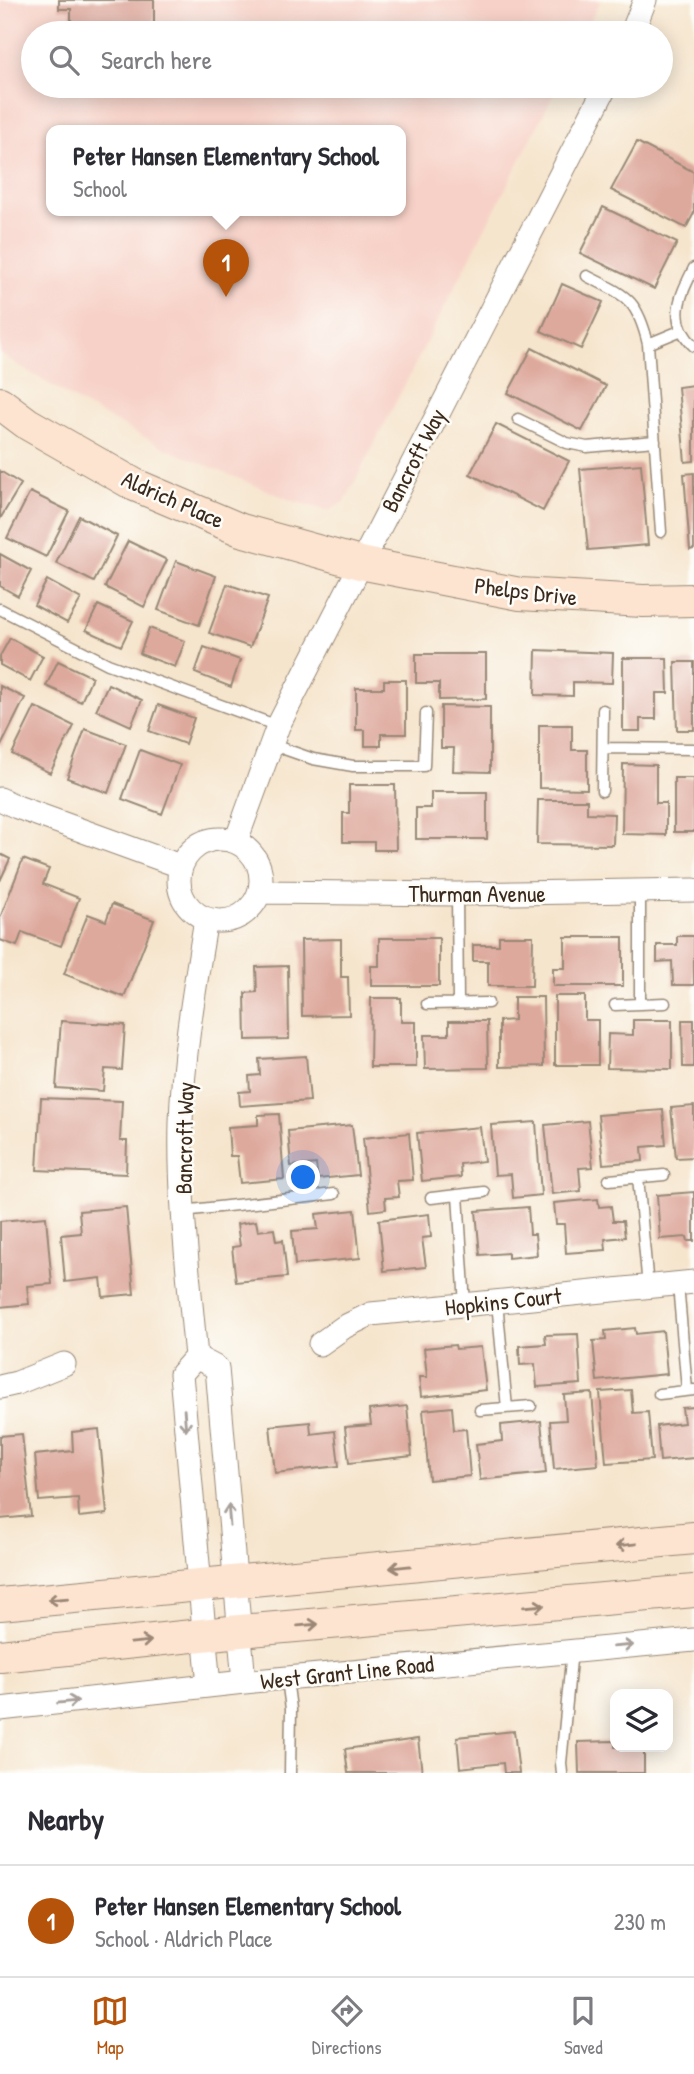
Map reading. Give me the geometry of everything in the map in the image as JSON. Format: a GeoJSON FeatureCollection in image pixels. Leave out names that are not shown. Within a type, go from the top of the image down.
{"type":"FeatureCollection","features":[{"type":"Feature","properties":{"kind":"main road","name":"Aldrich Place"},"geometry":{"type":"LineString","coordinates":[[0,403],[28,424],[135,485],[241,530],[360,563]]}},
{"type":"Feature","properties":{"kind":"main road","name":"Phelps Drive"},"geometry":{"type":"LineString","coordinates":[[360,563],[520,593],[643,601],[694,600]]}},
{"type":"Feature","properties":{"kind":"main road"},"geometry":{"type":"LineString","coordinates":[[0,1604],[694,1538]]}},
{"type":"Feature","properties":{"kind":"main road"},"geometry":{"type":"LineString","coordinates":[[0,1656],[240,1631],[694,1591]]}},
{"type":"Feature","properties":{"kind":"street"},"geometry":{"type":"LineString","coordinates":[[637,21],[645,0]]}},
{"type":"Feature","properties":{"kind":"street","name":"Bancroft Way"},"geometry":{"type":"LineString","coordinates":[[236,841],[274,735],[600,98]]}},
{"type":"Feature","properties":{"kind":"street"},"geometry":{"type":"LineString","coordinates":[[0,799],[180,866]]}},
{"type":"Feature","properties":{"kind":"street"},"geometry":{"type":"LineString","coordinates":[[209,839],[236,841],[255,857],[260,868],[260,892],[254,904],[232,919],[206,919],[194,913],[185,903],[178,878],[180,866],[187,854],[209,839]]}},
{"type":"Feature","properties":{"kind":"street","name":"Thurman Avenue"},"geometry":{"type":"LineString","coordinates":[[260,892],[457,894],[694,890]]}},
{"type":"Feature","properties":{"kind":"street","name":"Bancroft Way"},"geometry":{"type":"LineString","coordinates":[[196,1357],[183,1211],[181,1122],[187,1037],[206,919]]}},
{"type":"Feature","properties":{"kind":"street","name":"Hopkins Court"},"geometry":{"type":"LineString","coordinates":[[320,1343],[371,1314],[686,1283]]}},
{"type":"Feature","properties":{"kind":"street"},"geometry":{"type":"LineString","coordinates":[[209,1686],[181,1374],[196,1357],[217,1368],[244,1682]]}},
{"type":"Feature","properties":{"kind":"street"},"geometry":{"type":"LineString","coordinates":[[0,1387],[64,1364]]}},
{"type":"Feature","properties":{"kind":"street","name":"West Grant Line Road"},"geometry":{"type":"LineString","coordinates":[[0,1709],[244,1682],[694,1640]]}},
{"type":"Feature","properties":{"kind":"lane"},"geometry":{"type":"LineString","coordinates":[[694,268],[678,304],[681,330],[694,346]]}},
{"type":"Feature","properties":{"kind":"lane"},"geometry":{"type":"LineString","coordinates":[[587,276],[631,301],[643,324],[648,344],[661,532]]}},
{"type":"Feature","properties":{"kind":"lane"},"geometry":{"type":"LineString","coordinates":[[648,344],[681,330]]}},
{"type":"Feature","properties":{"kind":"lane"},"geometry":{"type":"LineString","coordinates":[[518,419],[567,443],[587,447],[655,441]]}},
{"type":"Feature","properties":{"kind":"lane"},"geometry":{"type":"LineString","coordinates":[[0,609],[108,664],[274,735],[313,759],[353,766],[424,766],[426,713]]}},
{"type":"Feature","properties":{"kind":"lane"},"geometry":{"type":"LineString","coordinates":[[602,791],[603,709]]}},
{"type":"Feature","properties":{"kind":"lane"},"geometry":{"type":"LineString","coordinates":[[604,748],[694,749]]}},
{"type":"Feature","properties":{"kind":"lane"},"geometry":{"type":"LineString","coordinates":[[640,891],[640,1004]]}},
{"type":"Feature","properties":{"kind":"lane"},"geometry":{"type":"LineString","coordinates":[[457,894],[458,1003]]}},
{"type":"Feature","properties":{"kind":"lane"},"geometry":{"type":"LineString","coordinates":[[426,1004],[488,1003]]}},
{"type":"Feature","properties":{"kind":"lane"},"geometry":{"type":"LineString","coordinates":[[615,1005],[665,1003]]}},
{"type":"Feature","properties":{"kind":"lane"},"geometry":{"type":"LineString","coordinates":[[609,1180],[664,1174]]}},
{"type":"Feature","properties":{"kind":"lane"},"geometry":{"type":"LineString","coordinates":[[638,1177],[648,1287]]}},
{"type":"Feature","properties":{"kind":"lane"},"geometry":{"type":"LineString","coordinates":[[431,1198],[484,1192]]}},
{"type":"Feature","properties":{"kind":"lane"},"geometry":{"type":"LineString","coordinates":[[183,1211],[334,1194]]}},
{"type":"Feature","properties":{"kind":"lane"},"geometry":{"type":"LineString","coordinates":[[458,1195],[465,1305]]}},
{"type":"Feature","properties":{"kind":"lane"},"geometry":{"type":"LineString","coordinates":[[659,1394],[691,1390],[686,1283]]}},
{"type":"Feature","properties":{"kind":"lane"},"geometry":{"type":"LineString","coordinates":[[497,1302],[507,1408]]}},
{"type":"Feature","properties":{"kind":"lane"},"geometry":{"type":"LineString","coordinates":[[480,1410],[531,1406]]}},
{"type":"Feature","properties":{"kind":"lane"},"geometry":{"type":"LineString","coordinates":[[562,1773],[572,1650]]}},
{"type":"Feature","properties":{"kind":"lane"},"geometry":{"type":"LineString","coordinates":[[287,1679],[291,1709],[290,1773]]}},
{"type":"Feature","properties":{"kind":"shaded area"},"geometry":{"type":"Polygon","coordinates":[[[0,0],[601,0],[590,21],[21,21],[21,98],[552,98],[345,501],[329,511],[293,501],[167,449],[82,404],[0,354],[0,0]]]}},
{"type":"Feature","properties":{"kind":"building"},"geometry":{"type":"Polygon","coordinates":[[[59,0],[154,0],[154,21],[71,21],[71,9],[59,9],[59,0]]]}},
{"type":"Feature","properties":{"kind":"building"},"geometry":{"type":"Polygon","coordinates":[[[637,142],[694,172],[694,213],[686,228],[611,190],[637,142]]]}},
{"type":"Feature","properties":{"kind":"building"},"geometry":{"type":"Polygon","coordinates":[[[603,207],[677,243],[654,289],[580,253],[603,207]]]}},
{"type":"Feature","properties":{"kind":"building"},"geometry":{"type":"Polygon","coordinates":[[[562,284],[603,302],[581,349],[541,331],[562,284]]]}},
{"type":"Feature","properties":{"kind":"building"},"geometry":{"type":"Polygon","coordinates":[[[532,348],[606,386],[582,431],[508,393],[532,348]]]}},
{"type":"Feature","properties":{"kind":"building"},"geometry":{"type":"Polygon","coordinates":[[[694,385],[694,461],[685,462],[678,387],[694,385]]]}},
{"type":"Feature","properties":{"kind":"building"},"geometry":{"type":"Polygon","coordinates":[[[496,424],[569,461],[543,511],[470,474],[496,424]]]}},
{"type":"Feature","properties":{"kind":"building"},"geometry":{"type":"Polygon","coordinates":[[[641,464],[648,545],[588,550],[580,469],[641,464]]]}},
{"type":"Feature","properties":{"kind":"building"},"geometry":{"type":"Polygon","coordinates":[[[0,471],[21,484],[0,519],[0,471]]]}},
{"type":"Feature","properties":{"kind":"building"},"geometry":{"type":"Polygon","coordinates":[[[694,473],[694,549],[690,550],[684,474],[694,473]]]}},
{"type":"Feature","properties":{"kind":"building"},"geometry":{"type":"Polygon","coordinates":[[[30,492],[69,511],[46,557],[7,538],[30,492]]]}},
{"type":"Feature","properties":{"kind":"building"},"geometry":{"type":"Polygon","coordinates":[[[79,516],[117,536],[94,582],[56,563],[79,516]]]}},
{"type":"Feature","properties":{"kind":"building"},"geometry":{"type":"Polygon","coordinates":[[[128,541],[167,560],[144,607],[105,587],[128,541]]]}},
{"type":"Feature","properties":{"kind":"building"},"geometry":{"type":"Polygon","coordinates":[[[0,554],[31,571],[18,596],[0,586],[0,554]]]}},
{"type":"Feature","properties":{"kind":"building"},"geometry":{"type":"Polygon","coordinates":[[[176,561],[216,576],[199,625],[158,610],[176,561]]]}},
{"type":"Feature","properties":{"kind":"building"},"geometry":{"type":"Polygon","coordinates":[[[47,580],[81,599],[67,623],[34,605],[47,580]]]}},
{"type":"Feature","properties":{"kind":"building"},"geometry":{"type":"Polygon","coordinates":[[[227,584],[268,598],[250,647],[209,633],[227,584]]]}},
{"type":"Feature","properties":{"kind":"building"},"geometry":{"type":"Polygon","coordinates":[[[98,605],[133,621],[121,646],[86,630],[98,605]]]}},
{"type":"Feature","properties":{"kind":"building"},"geometry":{"type":"Polygon","coordinates":[[[149,628],[185,641],[175,667],[140,654],[149,628]]]}},
{"type":"Feature","properties":{"kind":"building"},"geometry":{"type":"Polygon","coordinates":[[[10,638],[43,656],[30,681],[0,665],[0,656],[10,638]]]}},
{"type":"Feature","properties":{"kind":"building"},"geometry":{"type":"Polygon","coordinates":[[[204,647],[240,660],[231,687],[195,673],[204,647]]]}},
{"type":"Feature","properties":{"kind":"building"},"geometry":{"type":"Polygon","coordinates":[[[536,650],[613,653],[612,683],[573,682],[573,696],[535,695],[536,650]]]}},
{"type":"Feature","properties":{"kind":"building"},"geometry":{"type":"Polygon","coordinates":[[[416,654],[486,654],[486,699],[439,700],[439,683],[416,683],[416,654]]]}},
{"type":"Feature","properties":{"kind":"building"},"geometry":{"type":"Polygon","coordinates":[[[623,658],[667,658],[668,693],[656,693],[656,719],[640,719],[640,731],[623,731],[623,658]]]}},
{"type":"Feature","properties":{"kind":"building"},"geometry":{"type":"Polygon","coordinates":[[[58,661],[92,677],[81,702],[46,686],[58,661]]]}},
{"type":"Feature","properties":{"kind":"building"},"geometry":{"type":"Polygon","coordinates":[[[675,662],[694,662],[694,730],[677,730],[675,662]]]}},
{"type":"Feature","properties":{"kind":"building"},"geometry":{"type":"Polygon","coordinates":[[[384,680],[406,680],[406,734],[381,734],[381,746],[365,746],[365,730],[356,730],[356,688],[384,688],[384,680]]]}},
{"type":"Feature","properties":{"kind":"building"},"geometry":{"type":"Polygon","coordinates":[[[108,684],[142,700],[131,726],[96,710],[108,684]]]}},
{"type":"Feature","properties":{"kind":"building"},"geometry":{"type":"Polygon","coordinates":[[[0,686],[25,698],[0,748],[0,686]]]}},
{"type":"Feature","properties":{"kind":"building"},"geometry":{"type":"Polygon","coordinates":[[[158,705],[194,718],[185,744],[149,731],[158,705]]]}},
{"type":"Feature","properties":{"kind":"building"},"geometry":{"type":"Polygon","coordinates":[[[441,706],[490,707],[490,772],[453,771],[454,748],[441,748],[441,706]]]}},
{"type":"Feature","properties":{"kind":"building"},"geometry":{"type":"Polygon","coordinates":[[[35,707],[74,726],[50,773],[12,754],[35,707]]]}},
{"type":"Feature","properties":{"kind":"building"},"geometry":{"type":"Polygon","coordinates":[[[539,725],[572,725],[572,750],[587,750],[587,789],[539,788],[539,725]]]}},
{"type":"Feature","properties":{"kind":"building"},"geometry":{"type":"Polygon","coordinates":[[[85,729],[126,744],[108,793],[67,778],[85,729]]]}},
{"type":"Feature","properties":{"kind":"building"},"geometry":{"type":"Polygon","coordinates":[[[140,750],[180,765],[162,814],[122,799],[140,750]]]}},
{"type":"Feature","properties":{"kind":"building"},"geometry":{"type":"Polygon","coordinates":[[[623,764],[656,765],[656,803],[666,803],[666,835],[622,834],[623,764]]]}},
{"type":"Feature","properties":{"kind":"building"},"geometry":{"type":"Polygon","coordinates":[[[674,778],[694,778],[694,832],[674,832],[674,778]]]}},
{"type":"Feature","properties":{"kind":"building"},"geometry":{"type":"Polygon","coordinates":[[[349,785],[395,785],[396,850],[374,850],[374,842],[343,842],[343,813],[349,813],[349,785]]]}},
{"type":"Feature","properties":{"kind":"building"},"geometry":{"type":"Polygon","coordinates":[[[431,792],[487,792],[487,839],[416,839],[416,808],[431,808],[431,792]]]}},
{"type":"Feature","properties":{"kind":"building"},"geometry":{"type":"Polygon","coordinates":[[[538,800],[587,800],[587,813],[614,814],[613,845],[537,844],[538,800]]]}},
{"type":"Feature","properties":{"kind":"building"},"geometry":{"type":"Polygon","coordinates":[[[0,854],[10,859],[0,881],[0,854]]]}},
{"type":"Feature","properties":{"kind":"building"},"geometry":{"type":"Polygon","coordinates":[[[23,859],[49,869],[43,884],[79,898],[61,946],[22,932],[17,946],[0,940],[0,918],[23,859]]]}},
{"type":"Feature","properties":{"kind":"building"},"geometry":{"type":"Polygon","coordinates":[[[112,904],[154,920],[124,997],[64,974],[88,914],[106,921],[112,904]]]}},
{"type":"Feature","properties":{"kind":"building"},"geometry":{"type":"Polygon","coordinates":[[[499,936],[533,936],[532,986],[488,986],[488,961],[473,961],[473,945],[499,945],[499,936]]]}},
{"type":"Feature","properties":{"kind":"building"},"geometry":{"type":"Polygon","coordinates":[[[677,936],[694,936],[694,985],[673,985],[672,961],[657,962],[657,945],[677,945],[677,936]]]}},
{"type":"Feature","properties":{"kind":"building"},"geometry":{"type":"Polygon","coordinates":[[[565,937],[623,937],[623,986],[553,986],[553,968],[565,968],[565,937]]]}},
{"type":"Feature","properties":{"kind":"building"},"geometry":{"type":"Polygon","coordinates":[[[379,938],[439,938],[439,986],[371,986],[371,966],[379,966],[379,938]]]}},
{"type":"Feature","properties":{"kind":"building"},"geometry":{"type":"Polygon","coordinates":[[[341,939],[341,977],[348,977],[349,1015],[302,1016],[301,940],[341,939]]]}},
{"type":"Feature","properties":{"kind":"building"},"geometry":{"type":"Polygon","coordinates":[[[288,966],[289,1039],[246,1040],[245,993],[257,992],[256,967],[288,966]]]}},
{"type":"Feature","properties":{"kind":"building"},"geometry":{"type":"Polygon","coordinates":[[[555,996],[585,996],[585,1020],[598,1020],[598,1065],[555,1065],[555,996]]]}},
{"type":"Feature","properties":{"kind":"building"},"geometry":{"type":"Polygon","coordinates":[[[514,997],[543,997],[544,1066],[499,1067],[499,1021],[514,1020],[514,997]]]}},
{"type":"Feature","properties":{"kind":"building"},"geometry":{"type":"Polygon","coordinates":[[[371,998],[401,998],[401,1022],[416,1022],[416,1067],[370,1067],[371,998]]]}},
{"type":"Feature","properties":{"kind":"building"},"geometry":{"type":"Polygon","coordinates":[[[633,1020],[672,1020],[672,1069],[607,1068],[608,1034],[633,1035],[633,1020]]]}},
{"type":"Feature","properties":{"kind":"building"},"geometry":{"type":"Polygon","coordinates":[[[682,1020],[694,1020],[694,1067],[683,1067],[682,1020]]]}},
{"type":"Feature","properties":{"kind":"building"},"geometry":{"type":"Polygon","coordinates":[[[61,1021],[125,1025],[122,1070],[105,1069],[103,1091],[56,1088],[61,1021]]]}},
{"type":"Feature","properties":{"kind":"building"},"geometry":{"type":"Polygon","coordinates":[[[449,1021],[487,1021],[488,1068],[425,1069],[424,1035],[449,1035],[449,1021]]]}},
{"type":"Feature","properties":{"kind":"building"},"geometry":{"type":"Polygon","coordinates":[[[306,1056],[310,1101],[240,1106],[239,1092],[250,1091],[249,1076],[260,1075],[259,1059],[306,1056]]]}},
{"type":"Feature","properties":{"kind":"building"},"geometry":{"type":"Polygon","coordinates":[[[41,1098],[122,1101],[120,1141],[127,1141],[126,1174],[37,1170],[41,1098]]]}},
{"type":"Feature","properties":{"kind":"building"},"geometry":{"type":"Polygon","coordinates":[[[694,1106],[694,1157],[676,1158],[671,1108],[694,1106]]]}},
{"type":"Feature","properties":{"kind":"building"},"geometry":{"type":"Polygon","coordinates":[[[663,1110],[666,1145],[642,1147],[643,1161],[603,1164],[598,1115],[663,1110]]]}},
{"type":"Feature","properties":{"kind":"building"},"geometry":{"type":"Polygon","coordinates":[[[279,1114],[284,1179],[240,1183],[237,1156],[230,1156],[228,1127],[258,1125],[258,1115],[279,1114]]]}},
{"type":"Feature","properties":{"kind":"building"},"geometry":{"type":"Polygon","coordinates":[[[588,1121],[593,1167],[579,1168],[581,1191],[552,1194],[545,1125],[588,1121]]]}},
{"type":"Feature","properties":{"kind":"building"},"geometry":{"type":"Polygon","coordinates":[[[536,1122],[541,1195],[513,1198],[511,1174],[495,1175],[491,1125],[536,1122]]]}},
{"type":"Feature","properties":{"kind":"building"},"geometry":{"type":"Polygon","coordinates":[[[352,1125],[358,1175],[318,1179],[316,1164],[291,1166],[288,1131],[352,1125]]]}},
{"type":"Feature","properties":{"kind":"building"},"geometry":{"type":"Polygon","coordinates":[[[480,1127],[484,1161],[460,1164],[461,1177],[422,1181],[417,1133],[480,1127]]]}},
{"type":"Feature","properties":{"kind":"building"},"geometry":{"type":"Polygon","coordinates":[[[409,1133],[413,1180],[397,1181],[399,1197],[385,1198],[386,1209],[370,1211],[363,1138],[409,1133]]]}},
{"type":"Feature","properties":{"kind":"building"},"geometry":{"type":"Polygon","coordinates":[[[694,1192],[694,1241],[688,1241],[687,1237],[660,1239],[657,1195],[694,1192]]]}},
{"type":"Feature","properties":{"kind":"building"},"geometry":{"type":"Polygon","coordinates":[[[598,1199],[599,1207],[611,1206],[613,1221],[623,1221],[625,1237],[605,1239],[606,1250],[566,1253],[564,1224],[556,1224],[554,1203],[598,1199]]]}},
{"type":"Feature","properties":{"kind":"building"},"geometry":{"type":"Polygon","coordinates":[[[126,1207],[134,1294],[103,1297],[101,1278],[65,1282],[61,1235],[81,1233],[79,1211],[126,1207]]]}},
{"type":"Feature","properties":{"kind":"building"},"geometry":{"type":"Polygon","coordinates":[[[528,1207],[530,1234],[535,1234],[537,1255],[508,1258],[508,1253],[480,1255],[476,1211],[528,1207]]]}},
{"type":"Feature","properties":{"kind":"building"},"geometry":{"type":"Polygon","coordinates":[[[355,1210],[360,1258],[295,1265],[292,1231],[318,1229],[316,1214],[355,1210]]]}},
{"type":"Feature","properties":{"kind":"building"},"geometry":{"type":"Polygon","coordinates":[[[429,1214],[431,1237],[422,1238],[426,1267],[384,1271],[379,1220],[429,1214]]]}},
{"type":"Feature","properties":{"kind":"building"},"geometry":{"type":"Polygon","coordinates":[[[46,1217],[52,1284],[27,1286],[29,1304],[0,1307],[0,1221],[46,1217]]]}},
{"type":"Feature","properties":{"kind":"building"},"geometry":{"type":"Polygon","coordinates":[[[256,1221],[258,1231],[274,1229],[276,1241],[283,1240],[287,1277],[236,1282],[232,1247],[240,1246],[237,1224],[256,1221]]]}},
{"type":"Feature","properties":{"kind":"building"},"geometry":{"type":"Polygon","coordinates":[[[635,1328],[636,1334],[663,1331],[667,1374],[597,1381],[593,1341],[606,1340],[605,1331],[635,1328]]]}},
{"type":"Feature","properties":{"kind":"building"},"geometry":{"type":"Polygon","coordinates":[[[578,1334],[581,1384],[537,1387],[535,1364],[520,1365],[519,1346],[546,1344],[545,1335],[578,1334]]]}},
{"type":"Feature","properties":{"kind":"building"},"geometry":{"type":"Polygon","coordinates":[[[455,1345],[456,1349],[481,1347],[486,1390],[421,1397],[419,1377],[427,1377],[424,1348],[455,1345]]]}},
{"type":"Feature","properties":{"kind":"building"},"geometry":{"type":"Polygon","coordinates":[[[631,1390],[633,1413],[648,1412],[652,1460],[606,1463],[600,1392],[631,1390]]]}},
{"type":"Feature","properties":{"kind":"building"},"geometry":{"type":"Polygon","coordinates":[[[592,1393],[598,1465],[554,1469],[550,1421],[566,1420],[564,1395],[592,1393]]]}},
{"type":"Feature","properties":{"kind":"building"},"geometry":{"type":"Polygon","coordinates":[[[407,1406],[412,1456],[349,1463],[345,1427],[371,1425],[369,1410],[407,1406]]]}},
{"type":"Feature","properties":{"kind":"building"},"geometry":{"type":"Polygon","coordinates":[[[452,1407],[454,1430],[466,1429],[470,1476],[429,1480],[423,1410],[452,1407]]]}},
{"type":"Feature","properties":{"kind":"building"},"geometry":{"type":"Polygon","coordinates":[[[694,1407],[694,1458],[660,1461],[657,1426],[684,1423],[682,1408],[694,1407]]]}},
{"type":"Feature","properties":{"kind":"building"},"geometry":{"type":"Polygon","coordinates":[[[541,1421],[546,1473],[480,1480],[476,1444],[502,1441],[501,1425],[541,1421]]]}},
{"type":"Feature","properties":{"kind":"building"},"geometry":{"type":"Polygon","coordinates":[[[310,1422],[311,1434],[335,1431],[339,1466],[275,1473],[270,1426],[310,1422]]]}},
{"type":"Feature","properties":{"kind":"building"},"geometry":{"type":"Polygon","coordinates":[[[99,1429],[107,1514],[79,1517],[78,1498],[39,1501],[35,1455],[73,1451],[72,1432],[99,1429]]]}},
{"type":"Feature","properties":{"kind":"building"},"geometry":{"type":"Polygon","coordinates":[[[22,1434],[31,1516],[0,1519],[0,1436],[22,1434]]]}},
{"type":"Feature","properties":{"kind":"building"},"geometry":{"type":"Polygon","coordinates":[[[514,1731],[519,1773],[504,1773],[503,1763],[460,1768],[457,1737],[514,1731]]]}},
{"type":"Feature","properties":{"kind":"building"},"geometry":{"type":"Polygon","coordinates":[[[418,1739],[422,1773],[348,1773],[345,1749],[418,1739]]]}},
{"type":"Feature","properties":{"kind":"building"},"geometry":{"type":"Polygon","coordinates":[[[610,1741],[610,1752],[644,1752],[644,1773],[579,1773],[578,1742],[610,1741]]]}},
{"type":"Feature","properties":{"kind":"place","name":"Peter Hansen Elementary School"},"geometry":{"type":"Point","coordinates":[226,297]}}]}
